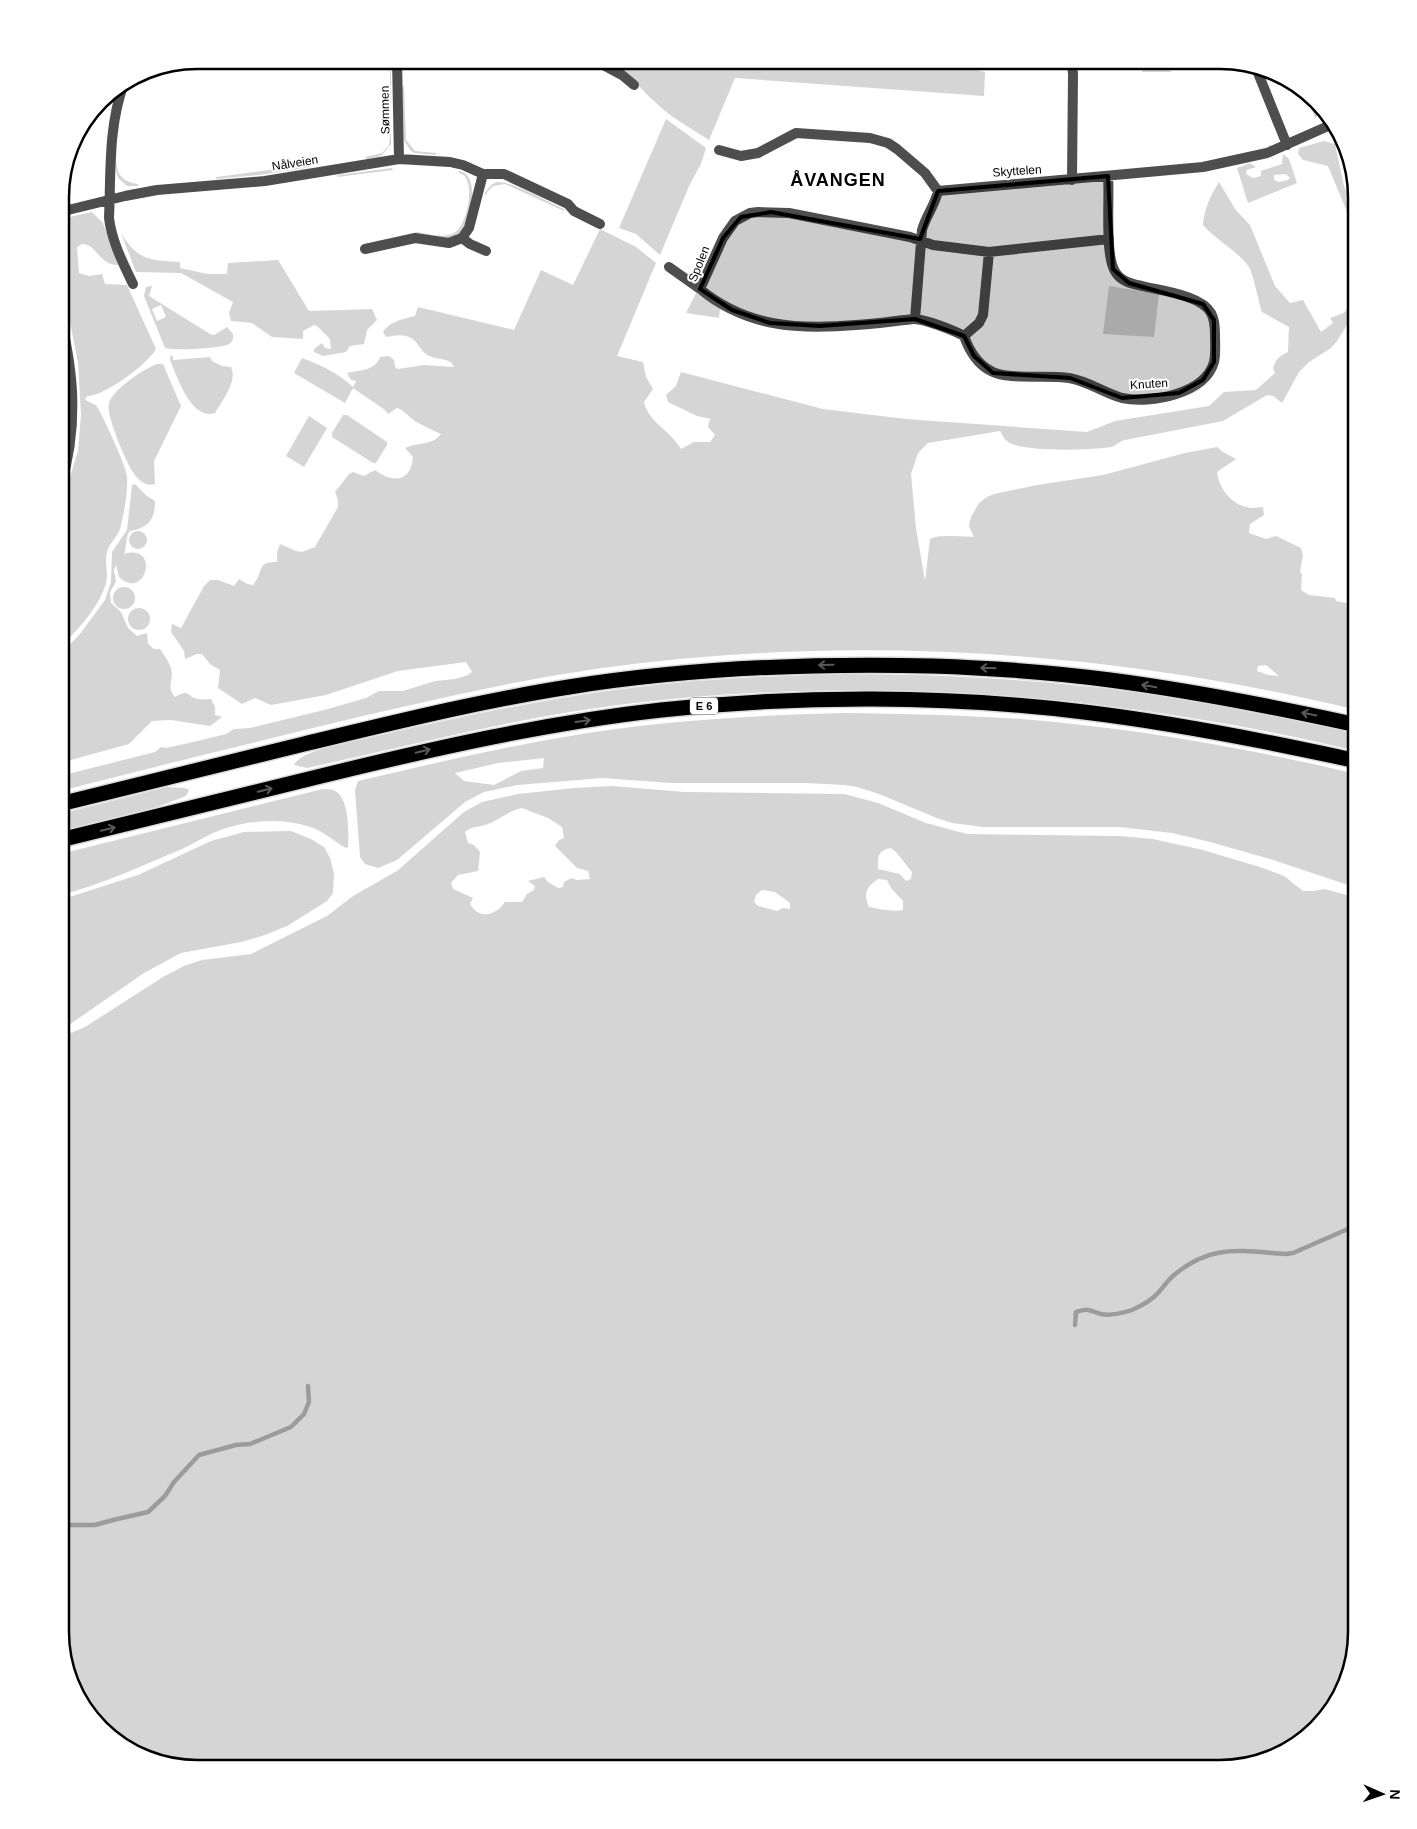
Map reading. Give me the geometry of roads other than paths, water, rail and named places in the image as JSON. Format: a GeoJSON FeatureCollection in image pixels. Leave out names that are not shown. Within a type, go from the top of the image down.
{"type":"FeatureCollection","features":[{"type":"Feature","properties":{"kind":"highway"},"geometry":{"type":"LineString","coordinates":[[69,802],[406,719],[498,700],[571,686],[679,673],[774,666],[867,664],[994,668],[1107,679],[1242,700],[1348,723]]}},
{"type":"Feature","properties":{"kind":"highway","name":"E 6"},"geometry":{"type":"LineString","coordinates":[[69,838],[429,750],[539,728],[661,710],[760,702],[888,700],[992,704],[1079,711],[1244,736],[1348,759]]}},
{"type":"Feature","properties":{"kind":"street","name":"Sømmen"},"geometry":{"type":"LineString","coordinates":[[397,69],[399,159]]}},
{"type":"Feature","properties":{"kind":"street"},"geometry":{"type":"LineString","coordinates":[[612,69],[622,74],[634,85]]}},
{"type":"Feature","properties":{"kind":"street"},"geometry":{"type":"LineString","coordinates":[[1072,69],[1072,180]]}},
{"type":"Feature","properties":{"kind":"street"},"geometry":{"type":"LineString","coordinates":[[1259,75],[1287,145]]}},
{"type":"Feature","properties":{"kind":"street"},"geometry":{"type":"LineString","coordinates":[[121,94],[113,127],[110,199],[111,230],[133,284]]}},
{"type":"Feature","properties":{"kind":"street","name":"Skyttelen"},"geometry":{"type":"LineString","coordinates":[[938,191],[1203,167],[1258,155],[1287,145],[1327,127]]}},
{"type":"Feature","properties":{"kind":"street"},"geometry":{"type":"LineString","coordinates":[[719,150],[741,156],[753,154],[766,150],[796,133],[870,138],[879,140],[897,149],[925,174],[938,191],[936,202],[925,222],[918,271],[915,319],[956,331],[964,336],[979,323],[983,315],[989,252]]}},
{"type":"Feature","properties":{"kind":"street","name":"Nålveien"},"geometry":{"type":"LineString","coordinates":[[69,210],[157,190],[264,181],[399,159],[450,162],[463,165],[482,174],[504,174],[568,204],[574,211],[600,224]]}},
{"type":"Feature","properties":{"kind":"street"},"geometry":{"type":"LineString","coordinates":[[365,249],[415,238],[449,243],[462,238],[469,228],[482,174]]}},
{"type":"Feature","properties":{"kind":"street","name":"Knuten"},"geometry":{"type":"LineString","coordinates":[[964,336],[974,356],[986,369],[998,374],[1070,378],[1128,398],[1172,396],[1198,384],[1207,375],[1214,362],[1215,330],[1214,320],[1203,304],[1180,294],[1129,283],[1123,280],[1113,269],[1109,239],[1108,176]]}},
{"type":"Feature","properties":{"kind":"street","name":"Spolen"},"geometry":{"type":"LineString","coordinates":[[915,319],[854,325],[820,326],[770,323],[747,317],[732,310],[700,289],[723,238],[735,221],[750,213],[790,213],[922,241]]}},
{"type":"Feature","properties":{"kind":"street"},"geometry":{"type":"LineString","coordinates":[[462,238],[486,251]]}},
{"type":"Feature","properties":{"kind":"street"},"geometry":{"type":"LineString","coordinates":[[922,241],[933,245],[989,252],[1109,239]]}},
{"type":"Feature","properties":{"kind":"street"},"geometry":{"type":"LineString","coordinates":[[669,267],[700,289]]}},
{"type":"Feature","properties":{"kind":"street"},"geometry":{"type":"LineString","coordinates":[[69,361],[73,409],[69,448]]}},
{"type":"Feature","properties":{"kind":"waterway"},"geometry":{"type":"LineString","coordinates":[[1075,1325],[1076,1312],[1087,1310],[1105,1315],[1129,1311],[1142,1305],[1155,1296],[1173,1276],[1200,1258],[1214,1254],[1240,1251],[1293,1253],[1348,1229]]}},
{"type":"Feature","properties":{"kind":"waterway"},"geometry":{"type":"LineString","coordinates":[[69,1525],[95,1525],[148,1512],[165,1496],[174,1482],[199,1455],[236,1445],[250,1444],[291,1427],[304,1414],[309,1402],[308,1386]]}},
{"type":"Feature","properties":{"kind":"district","name":"ÅVANGEN"},"geometry":{"type":"Point","coordinates":[838,180]}}]}
